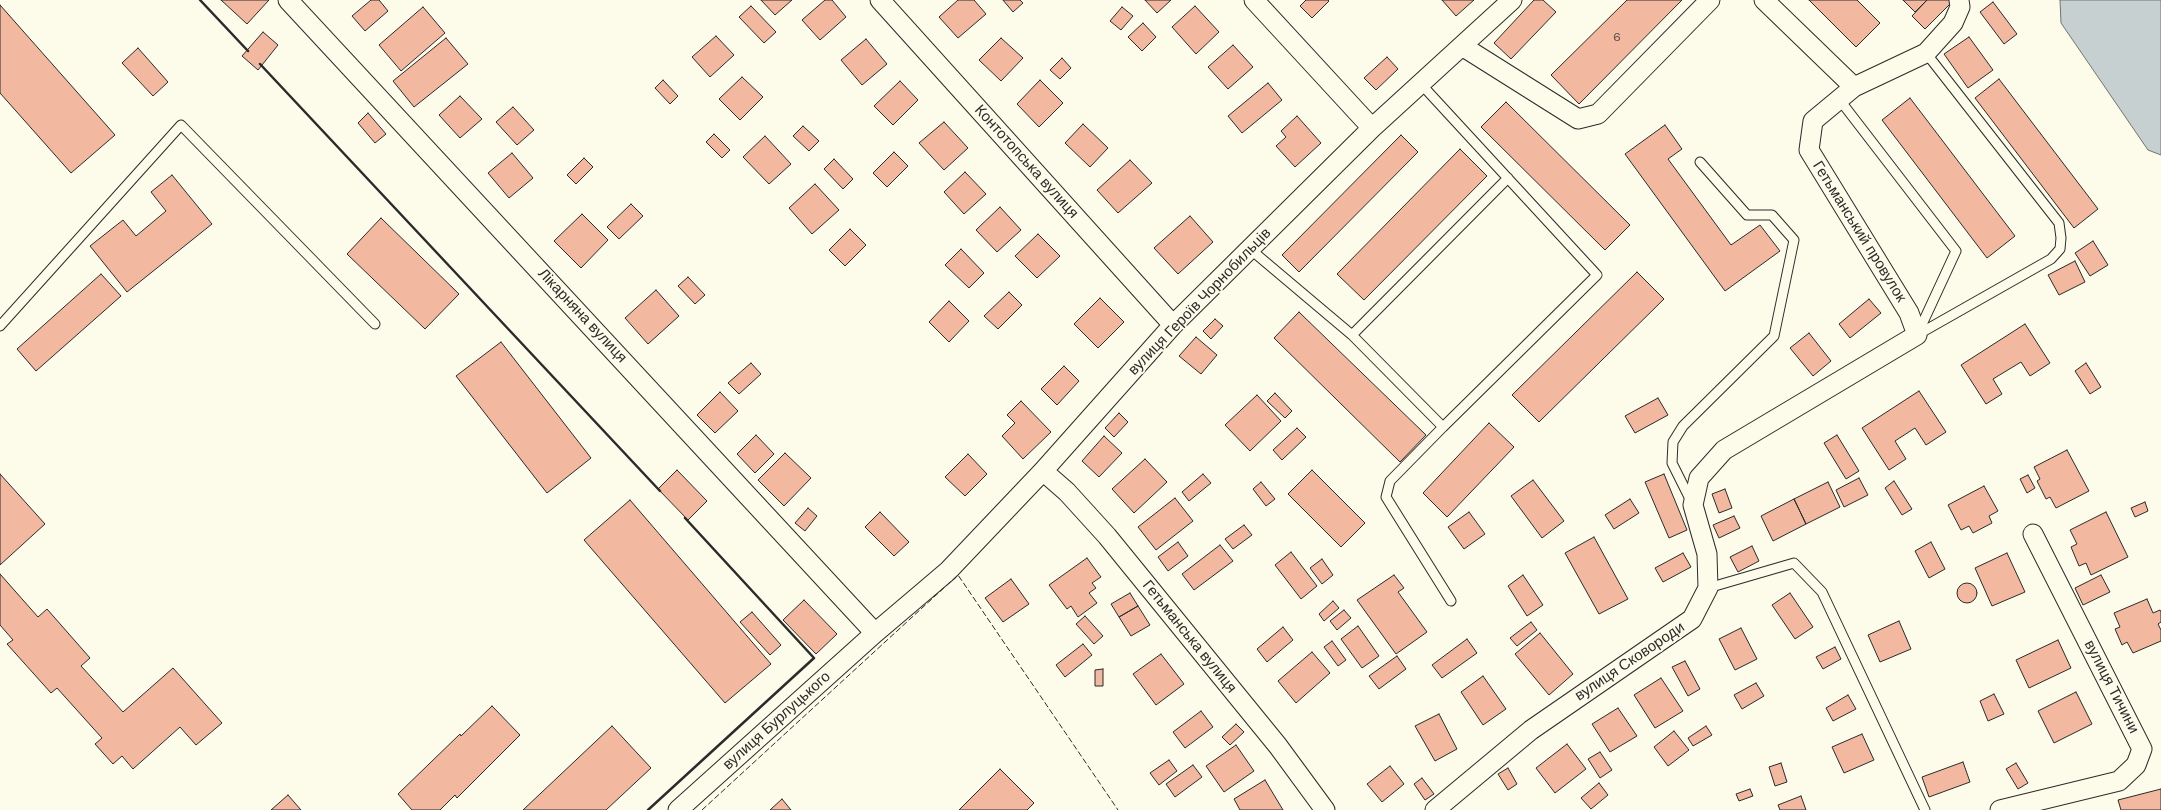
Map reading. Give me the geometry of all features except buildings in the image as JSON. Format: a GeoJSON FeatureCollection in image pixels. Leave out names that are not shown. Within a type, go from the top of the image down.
{"type":"FeatureCollection","features":[{"type":"Feature","properties":{"kind":"street","name":"Лікарняна вулиця"},"geometry":{"type":"LineString","coordinates":[[288,0],[875,632]]}},
{"type":"Feature","properties":{"kind":"street","name":"Контотопська вулиця"},"geometry":{"type":"LineString","coordinates":[[880,0],[1173,325]]}},
{"type":"Feature","properties":{"kind":"street"},"geometry":{"type":"LineString","coordinates":[[1254,0],[1372,128]]}},
{"type":"Feature","properties":{"kind":"street","name":"вулиця Героїв Чорнобильців"},"geometry":{"type":"LineString","coordinates":[[875,632],[948,571],[1043,471],[1173,325],[1372,128],[1512,0]]}},
{"type":"Feature","properties":{"kind":"street"},"geometry":{"type":"LineString","coordinates":[[1462,46],[1578,119],[1598,114],[1710,0]]}},
{"type":"Feature","properties":{"kind":"street"},"geometry":{"type":"LineString","coordinates":[[1764,0],[1846,93]]}},
{"type":"Feature","properties":{"kind":"street","name":"Гетьманський провулок"},"geometry":{"type":"LineString","coordinates":[[1917,335],[1909,313],[1809,150],[1813,121],[1846,93],[1926,53],[1953,23],[1960,7],[1959,0]]}},
{"type":"Feature","properties":{"kind":"street","name":"вулиця Сковороди"},"geometry":{"type":"LineString","coordinates":[[1435,810],[1531,730],[1692,620],[1708,588],[1707,554],[1693,506],[1699,478],[1724,450],[1917,335]]}},
{"type":"Feature","properties":{"kind":"street","name":"Гетьманська вулиця"},"geometry":{"type":"LineString","coordinates":[[1043,471],[1067,492],[1107,536],[1278,746],[1325,810]]}},
{"type":"Feature","properties":{"kind":"street","name":"вулиця Тичини"},"geometry":{"type":"LineString","coordinates":[[2000,810],[2119,781],[2136,765],[2142,749],[2033,534]]}},
{"type":"Feature","properties":{"kind":"street","name":"вулиця Бурлуцького"},"geometry":{"type":"LineString","coordinates":[[678,810],[875,632]]}},
{"type":"Feature","properties":{"kind":"lane"},"geometry":{"type":"LineString","coordinates":[[1917,335],[2051,259],[2060,248],[2061,238],[2059,223],[1926,53]]}},
{"type":"Feature","properties":{"kind":"lane"},"geometry":{"type":"LineString","coordinates":[[1421,84],[1597,275],[1390,481],[1386,497],[1451,601]]}},
{"type":"Feature","properties":{"kind":"lane"},"geometry":{"type":"LineString","coordinates":[[1846,93],[1956,251],[1917,335]]}},
{"type":"Feature","properties":{"kind":"lane"},"geometry":{"type":"LineString","coordinates":[[0,326],[181,125],[375,324]]}},
{"type":"Feature","properties":{"kind":"lane"},"geometry":{"type":"LineString","coordinates":[[1693,506],[1672,463],[1673,442],[1683,426],[1774,336],[1794,240],[1772,215],[1747,215],[1700,162]]}},
{"type":"Feature","properties":{"kind":"lane"},"geometry":{"type":"LineString","coordinates":[[1352,334],[1508,178]]}},
{"type":"Feature","properties":{"kind":"lane"},"geometry":{"type":"LineString","coordinates":[[1250,249],[1352,334],[1443,427]]}},
{"type":"Feature","properties":{"kind":"lane"},"geometry":{"type":"LineString","coordinates":[[1708,588],[1794,563],[1822,592],[1924,810]]}},
{"type":"Feature","properties":{"kind":"shaded area"},"geometry":{"type":"Polygon","coordinates":[[[2060,0],[2161,0],[2161,155],[2148,150],[2061,23],[2060,0]]]}},
{"type":"Feature","properties":{"kind":"fence"},"geometry":{"type":"LineString","coordinates":[[702,810],[958,575],[1118,810]]}},
{"type":"Feature","properties":{"kind":"wall"},"geometry":{"type":"LineString","coordinates":[[200,0],[248,51]]}},
{"type":"Feature","properties":{"kind":"wall"},"geometry":{"type":"LineString","coordinates":[[260,64],[660,491]]}},
{"type":"Feature","properties":{"kind":"wall"},"geometry":{"type":"LineString","coordinates":[[648,810],[814,658],[685,518]]}}]}
